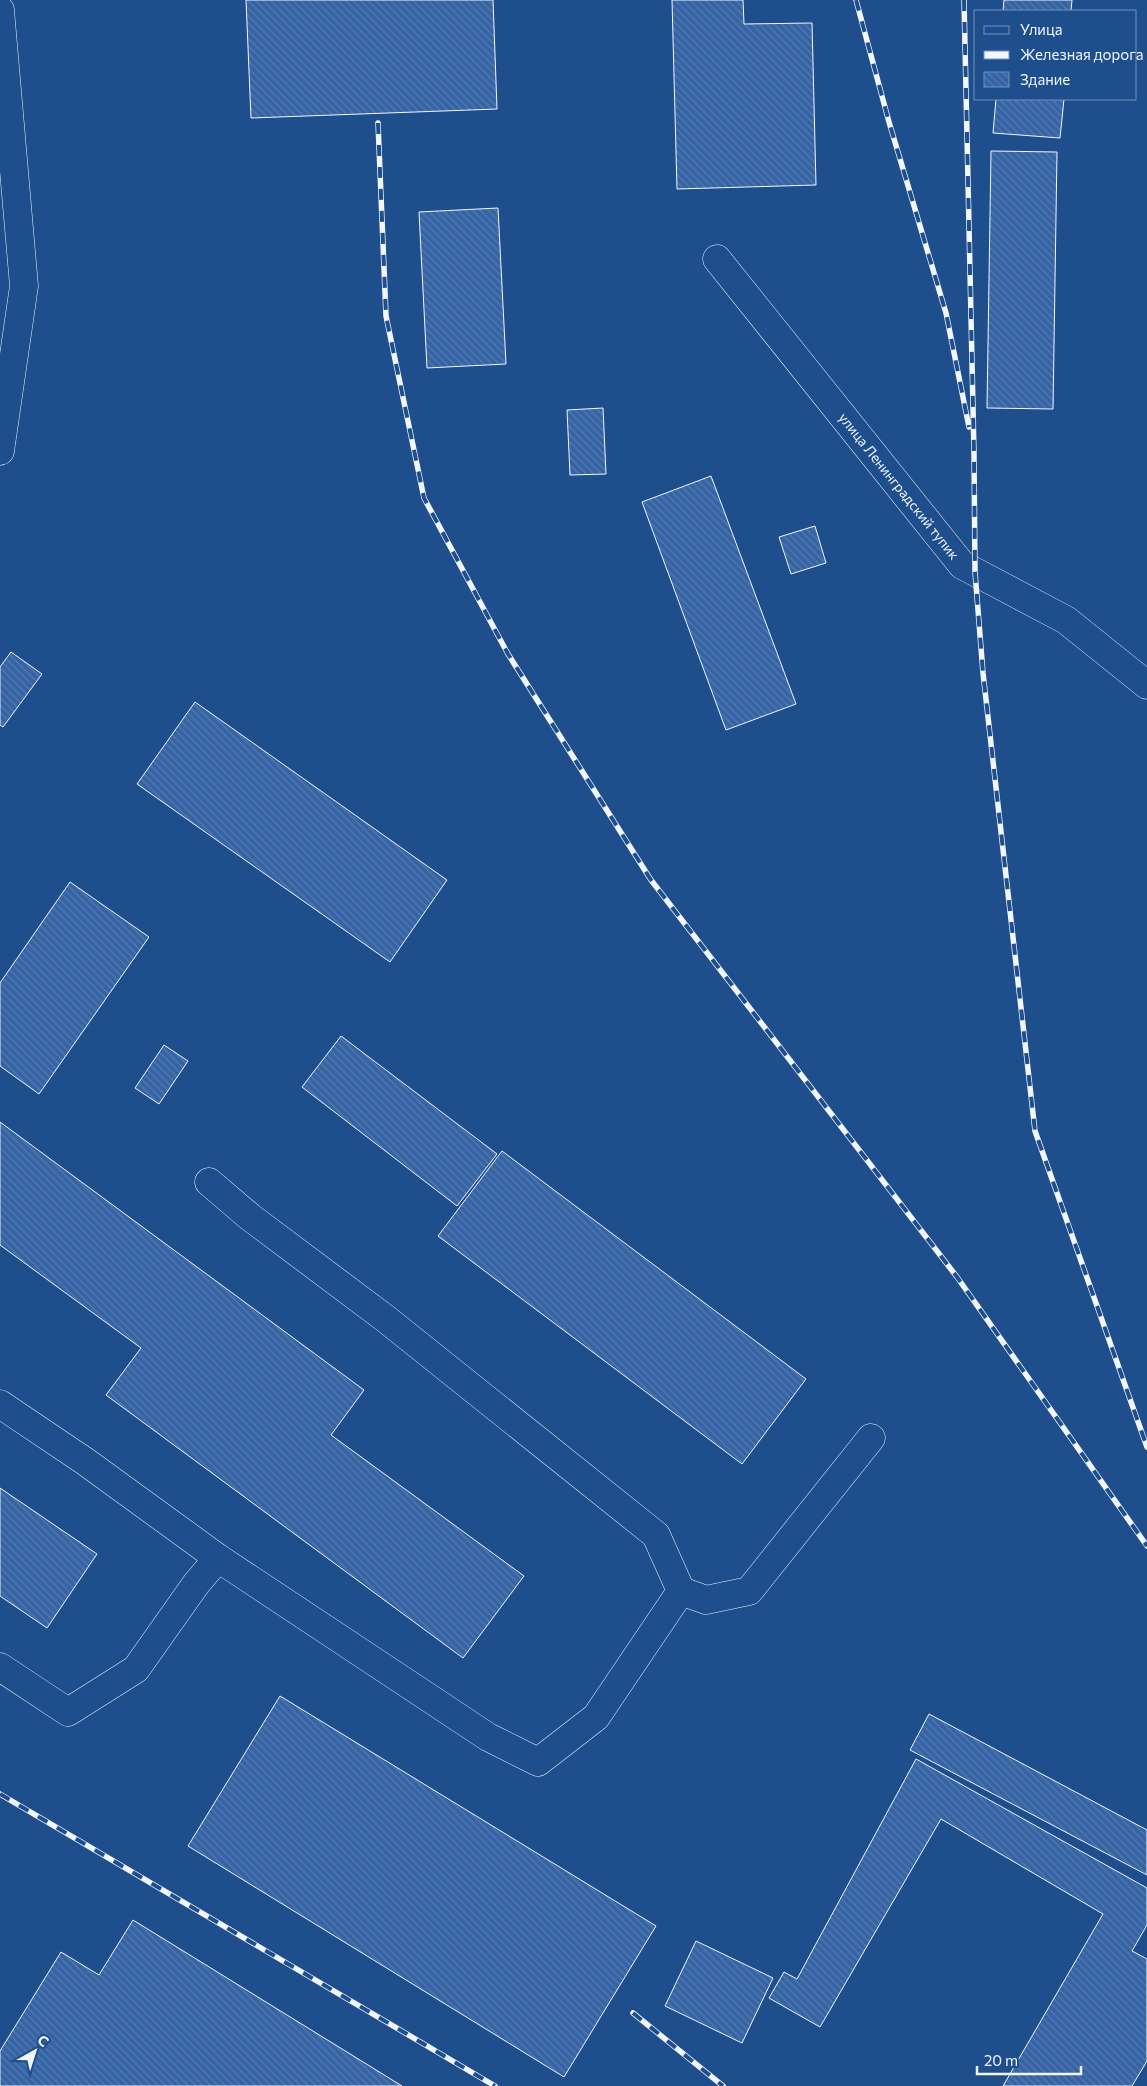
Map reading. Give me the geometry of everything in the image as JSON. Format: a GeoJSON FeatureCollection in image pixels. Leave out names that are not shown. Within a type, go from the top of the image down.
{"type":"FeatureCollection","features":[{"type":"Feature","properties":{"kind":"street"},"geometry":{"type":"LineString","coordinates":[[0,10],[24,286],[0,451]]}},
{"type":"Feature","properties":{"kind":"street","name":"улица Ленинградский тупик"},"geometry":{"type":"LineString","coordinates":[[717,259],[962,565],[1066,620],[1147,685]]}},
{"type":"Feature","properties":{"kind":"street"},"geometry":{"type":"LineString","coordinates":[[209,1182],[250,1217],[386,1319],[656,1535],[681,1591],[706,1600],[748,1591],[871,1438]]}},
{"type":"Feature","properties":{"kind":"street"},"geometry":{"type":"LineString","coordinates":[[0,1404],[86,1462],[218,1558],[488,1737],[538,1762],[596,1717],[681,1591]]}},
{"type":"Feature","properties":{"kind":"street"},"geometry":{"type":"LineString","coordinates":[[0,1667],[68,1712],[136,1669],[196,1584],[218,1558]]}},
{"type":"Feature","properties":{"kind":"building"},"geometry":{"type":"Polygon","coordinates":[[[246,0],[493,0],[497,109],[251,118],[246,0]]]}},
{"type":"Feature","properties":{"kind":"building"},"geometry":{"type":"Polygon","coordinates":[[[672,0],[743,0],[744,24],[812,23],[816,185],[677,189],[672,0]]]}},
{"type":"Feature","properties":{"kind":"building"},"geometry":{"type":"Polygon","coordinates":[[[1004,0],[1072,0],[1071,10],[1003,10],[1004,0]]]}},
{"type":"Feature","properties":{"kind":"building"},"geometry":{"type":"Polygon","coordinates":[[[996,100],[1064,100],[1060,138],[993,133],[996,100]]]}},
{"type":"Feature","properties":{"kind":"building"},"geometry":{"type":"Polygon","coordinates":[[[991,151],[1057,152],[1053,409],[987,408],[991,151]]]}},
{"type":"Feature","properties":{"kind":"building"},"geometry":{"type":"Polygon","coordinates":[[[498,208],[506,364],[427,368],[419,212],[498,208]]]}},
{"type":"Feature","properties":{"kind":"building"},"geometry":{"type":"Polygon","coordinates":[[[603,408],[606,474],[570,475],[567,410],[603,408]]]}},
{"type":"Feature","properties":{"kind":"building"},"geometry":{"type":"Polygon","coordinates":[[[711,476],[796,704],[726,730],[642,502],[711,476]]]}},
{"type":"Feature","properties":{"kind":"building"},"geometry":{"type":"Polygon","coordinates":[[[815,526],[826,563],[791,574],[779,537],[815,526]]]}},
{"type":"Feature","properties":{"kind":"building"},"geometry":{"type":"Polygon","coordinates":[[[11,652],[42,674],[3,727],[0,725],[0,667],[11,652]]]}},
{"type":"Feature","properties":{"kind":"building"},"geometry":{"type":"Polygon","coordinates":[[[195,702],[447,880],[390,962],[137,784],[195,702]]]}},
{"type":"Feature","properties":{"kind":"building"},"geometry":{"type":"Polygon","coordinates":[[[70,882],[149,937],[39,1094],[0,1066],[0,983],[70,882]]]}},
{"type":"Feature","properties":{"kind":"building"},"geometry":{"type":"Polygon","coordinates":[[[341,1036],[497,1154],[457,1206],[302,1087],[341,1036]]]}},
{"type":"Feature","properties":{"kind":"building"},"geometry":{"type":"Polygon","coordinates":[[[164,1045],[188,1061],[159,1104],[135,1088],[164,1045]]]}},
{"type":"Feature","properties":{"kind":"building"},"geometry":{"type":"Polygon","coordinates":[[[0,1122],[364,1390],[331,1435],[524,1576],[463,1658],[106,1395],[141,1348],[0,1245],[0,1122]]]}},
{"type":"Feature","properties":{"kind":"building"},"geometry":{"type":"Polygon","coordinates":[[[502,1151],[806,1379],[742,1464],[438,1236],[502,1151]]]}},
{"type":"Feature","properties":{"kind":"building"},"geometry":{"type":"Polygon","coordinates":[[[0,1488],[97,1554],[47,1628],[0,1596],[0,1488]]]}},
{"type":"Feature","properties":{"kind":"building"},"geometry":{"type":"Polygon","coordinates":[[[280,1696],[656,1926],[564,2077],[188,1846],[280,1696]]]}},
{"type":"Feature","properties":{"kind":"building"},"geometry":{"type":"Polygon","coordinates":[[[929,1714],[1147,1830],[1147,1875],[910,1750],[929,1714]]]}},
{"type":"Feature","properties":{"kind":"building"},"geometry":{"type":"Polygon","coordinates":[[[916,1759],[1147,1888],[1147,1925],[1132,1951],[1147,1959],[1147,2061],[1132,2086],[1003,2086],[1103,1914],[941,1819],[820,2027],[769,1998],[784,1972],[797,1979],[916,1759]]]}},
{"type":"Feature","properties":{"kind":"building"},"geometry":{"type":"Polygon","coordinates":[[[133,1920],[402,2086],[0,2086],[0,2051],[61,1952],[99,1975],[133,1920]]]}},
{"type":"Feature","properties":{"kind":"building"},"geometry":{"type":"Polygon","coordinates":[[[696,1941],[773,1978],[742,2043],[665,2006],[696,1941]]]}},
{"type":"Feature","properties":{"kind":"railway"},"geometry":{"type":"LineString","coordinates":[[856,0],[889,122],[946,313],[969,427]]}},
{"type":"Feature","properties":{"kind":"railway"},"geometry":{"type":"LineString","coordinates":[[964,0],[975,572],[983,673],[1035,1131],[1147,1447]]}},
{"type":"Feature","properties":{"kind":"railway"},"geometry":{"type":"LineString","coordinates":[[378,123],[386,316],[424,498],[508,654],[651,880],[957,1277],[1147,1546]]}},
{"type":"Feature","properties":{"kind":"railway"},"geometry":{"type":"LineString","coordinates":[[0,1794],[495,2086]]}},
{"type":"Feature","properties":{"kind":"railway"},"geometry":{"type":"LineString","coordinates":[[633,2013],[723,2086]]}}]}
